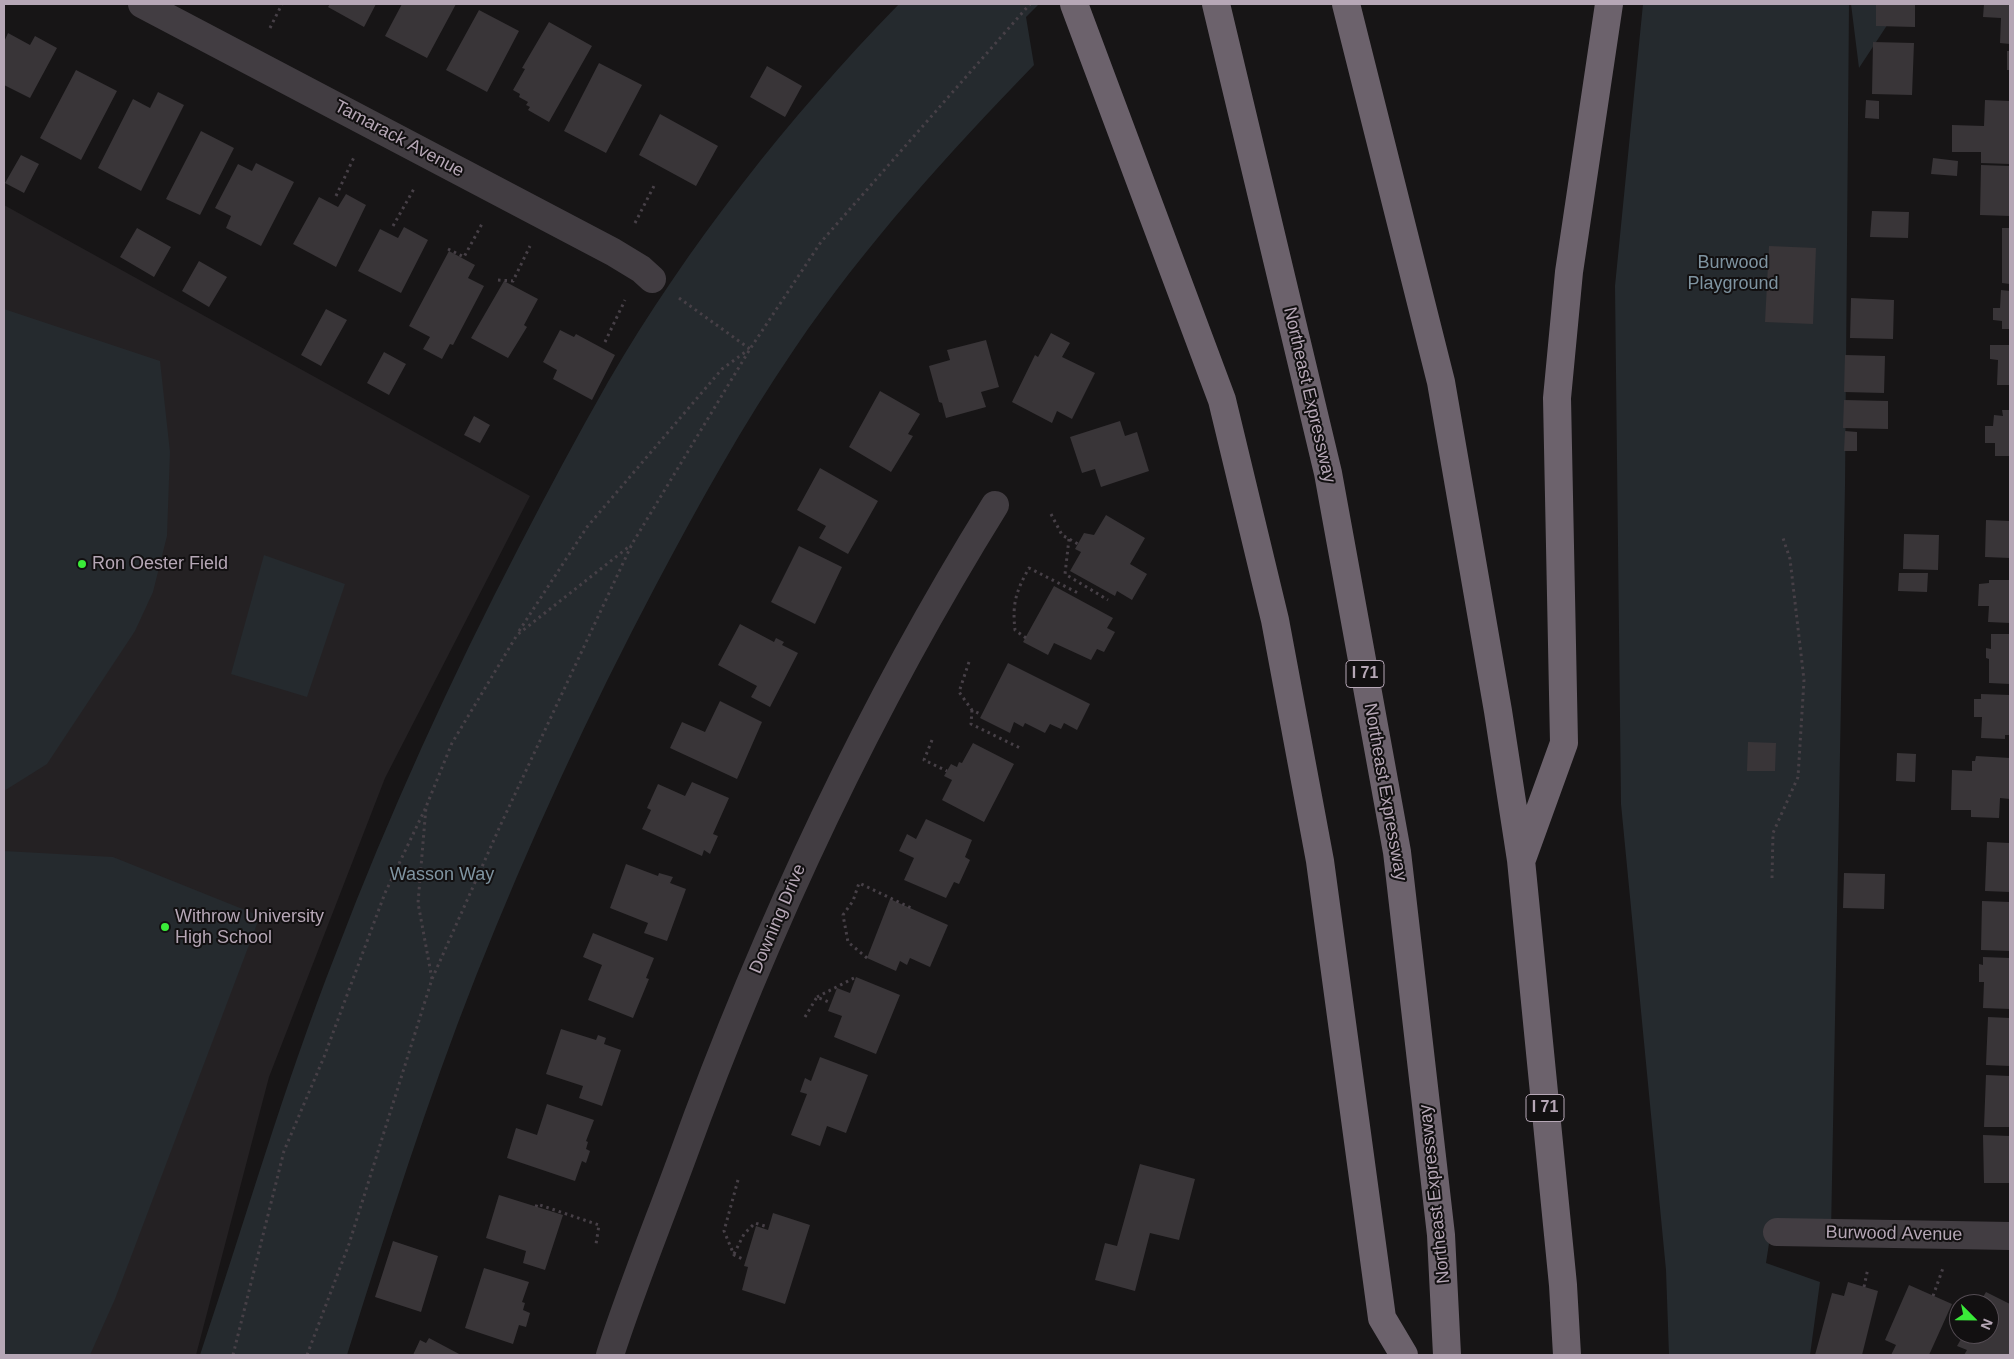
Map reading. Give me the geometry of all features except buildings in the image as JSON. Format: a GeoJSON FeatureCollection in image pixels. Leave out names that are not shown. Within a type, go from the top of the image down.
{"type":"FeatureCollection","features":[{"type":"Feature","properties":{"kind":"highway"},"geometry":{"type":"LineString","coordinates":[[1074,4],[1222,400],[1275,620],[1320,861],[1382,1318],[1404,1355]]}},
{"type":"Feature","properties":{"kind":"highway","name":"Northeast Expressway"},"geometry":{"type":"LineString","coordinates":[[1216,4],[1328,473],[1397,852],[1441,1235],[1447,1355]]}},
{"type":"Feature","properties":{"kind":"highway","name":"I 71"},"geometry":{"type":"LineString","coordinates":[[1346,4],[1441,382],[1498,711],[1521,860],[1562,1275],[1567,1355]]}},
{"type":"Feature","properties":{"kind":"highway"},"geometry":{"type":"LineString","coordinates":[[1521,860],[1564,743],[1557,398],[1569,272],[1609,4]]}},
{"type":"Feature","properties":{"kind":"street","name":"Tamarack Avenue"},"geometry":{"type":"LineString","coordinates":[[142,4],[613,252],[641,269],[652,279]]}},
{"type":"Feature","properties":{"kind":"street","name":"Downing Drive"},"geometry":{"type":"LineString","coordinates":[[610,1355],[699,1110],[796,876],[876,713],[963,557],[995,505]]}},
{"type":"Feature","properties":{"kind":"street","name":"Burwood Avenue"},"geometry":{"type":"LineString","coordinates":[[1777,1232],[2010,1236]]}},
{"type":"Feature","properties":{"kind":"path"},"geometry":{"type":"LineString","coordinates":[[270,28],[282,4]]}},
{"type":"Feature","properties":{"kind":"path"},"geometry":{"type":"LineString","coordinates":[[307,1355],[349,1244],[432,979],[501,824],[632,544],[750,349],[822,242],[1009,25],[1030,4]]}},
{"type":"Feature","properties":{"kind":"path"},"geometry":{"type":"LineString","coordinates":[[336,196],[355,155]]}},
{"type":"Feature","properties":{"kind":"path"},"geometry":{"type":"LineString","coordinates":[[635,223],[655,184]]}},
{"type":"Feature","properties":{"kind":"path"},"geometry":{"type":"LineString","coordinates":[[393,226],[415,187]]}},
{"type":"Feature","properties":{"kind":"path"},"geometry":{"type":"LineString","coordinates":[[448,249],[464,257],[483,222]]}},
{"type":"Feature","properties":{"kind":"path"},"geometry":{"type":"LineString","coordinates":[[498,280],[513,281],[530,246]]}},
{"type":"Feature","properties":{"kind":"path"},"geometry":{"type":"LineString","coordinates":[[652,279],[750,349]]}},
{"type":"Feature","properties":{"kind":"path"},"geometry":{"type":"LineString","coordinates":[[605,342],[625,300]]}},
{"type":"Feature","properties":{"kind":"path"},"geometry":{"type":"LineString","coordinates":[[233,1355],[284,1151],[324,1057],[385,893],[426,807],[452,743],[517,635],[587,527],[722,369],[750,349]]}},
{"type":"Feature","properties":{"kind":"path"},"geometry":{"type":"LineString","coordinates":[[1051,514],[1062,535],[1078,544]]}},
{"type":"Feature","properties":{"kind":"path"},"geometry":{"type":"LineString","coordinates":[[1772,878],[1773,833],[1798,777],[1804,680],[1790,559],[1783,538]]}},
{"type":"Feature","properties":{"kind":"path"},"geometry":{"type":"LineString","coordinates":[[1069,539],[1066,574],[1108,600]]}},
{"type":"Feature","properties":{"kind":"path"},"geometry":{"type":"LineString","coordinates":[[517,635],[632,544]]}},
{"type":"Feature","properties":{"kind":"path"},"geometry":{"type":"LineString","coordinates":[[1026,638],[1015,630],[1012,609],[1019,585],[1029,568],[1080,594]]}},
{"type":"Feature","properties":{"kind":"path"},"geometry":{"type":"LineString","coordinates":[[969,662],[959,692],[972,710],[982,714]]}},
{"type":"Feature","properties":{"kind":"path"},"geometry":{"type":"LineString","coordinates":[[972,710],[971,724],[1020,748]]}},
{"type":"Feature","properties":{"kind":"path"},"geometry":{"type":"LineString","coordinates":[[932,740],[924,760],[947,771]]}},
{"type":"Feature","properties":{"kind":"path"},"geometry":{"type":"LineString","coordinates":[[426,807],[418,903],[432,979]]}},
{"type":"Feature","properties":{"kind":"path"},"geometry":{"type":"LineString","coordinates":[[867,958],[848,942],[843,915],[853,901],[859,883],[911,908]]}},
{"type":"Feature","properties":{"kind":"path"},"geometry":{"type":"LineString","coordinates":[[805,1018],[817,997],[856,977]]}},
{"type":"Feature","properties":{"kind":"path"},"geometry":{"type":"LineString","coordinates":[[817,997],[831,1003]]}},
{"type":"Feature","properties":{"kind":"path"},"geometry":{"type":"LineString","coordinates":[[738,1180],[724,1231],[734,1255],[745,1260]]}},
{"type":"Feature","properties":{"kind":"path"},"geometry":{"type":"LineString","coordinates":[[536,1207],[537,1204],[599,1225],[596,1244]]}},
{"type":"Feature","properties":{"kind":"path"},"geometry":{"type":"LineString","coordinates":[[734,1255],[744,1234],[755,1223],[768,1227]]}},
{"type":"Feature","properties":{"kind":"path"},"geometry":{"type":"LineString","coordinates":[[1933,1296],[1943,1267]]}},
{"type":"Feature","properties":{"kind":"shaded area","name":"Withrow University High School"},"geometry":{"type":"Polygon","coordinates":[[[4,205],[530,496],[385,778],[269,1077],[196,1355],[4,1355],[4,205]]]}},
{"type":"Feature","properties":{"kind":"green space","name":"Wasson Way"},"geometry":{"type":"Polygon","coordinates":[[[899,4],[1039,4],[1026,17],[1034,65],[908,201],[822,310],[795,348],[740,435],[705,494],[656,585],[607,681],[561,778],[517,876],[476,976],[424,1117],[347,1355],[200,1355],[299,1053],[356,901],[399,798],[445,696],[520,545],[608,382],[639,331],[706,232],[779,138],[858,47],[899,4]]]}},
{"type":"Feature","properties":{"kind":"green space","name":"Burwood Playground"},"geometry":{"type":"Polygon","coordinates":[[[1643,4],[1849,4],[1845,486],[1831,1233],[1772,1224],[1766,1263],[1820,1282],[1810,1355],[1669,1355],[1666,1270],[1621,804],[1615,286],[1643,4]]]}},
{"type":"Feature","properties":{"kind":"green space"},"geometry":{"type":"Polygon","coordinates":[[[1851,4],[1901,4],[1859,68],[1851,4]]]}},
{"type":"Feature","properties":{"kind":"green space","name":"Ron Oester Field"},"geometry":{"type":"Polygon","coordinates":[[[4,309],[160,361],[170,452],[167,536],[153,592],[135,631],[47,764],[4,791],[4,309]]]}},
{"type":"Feature","properties":{"kind":"green space"},"geometry":{"type":"Polygon","coordinates":[[[264,555],[345,584],[307,697],[231,674],[264,555]]]}},
{"type":"Feature","properties":{"kind":"green space"},"geometry":{"type":"Polygon","coordinates":[[[4,851],[113,857],[260,916],[115,1299],[90,1355],[4,1354],[4,851]]]}},
{"type":"Feature","properties":{"kind":"place","name":"Ron Oester Field"},"geometry":{"type":"Point","coordinates":[82,564]}},
{"type":"Feature","properties":{"kind":"place","name":"Withrow University High School"},"geometry":{"type":"Point","coordinates":[165,927]}}]}
